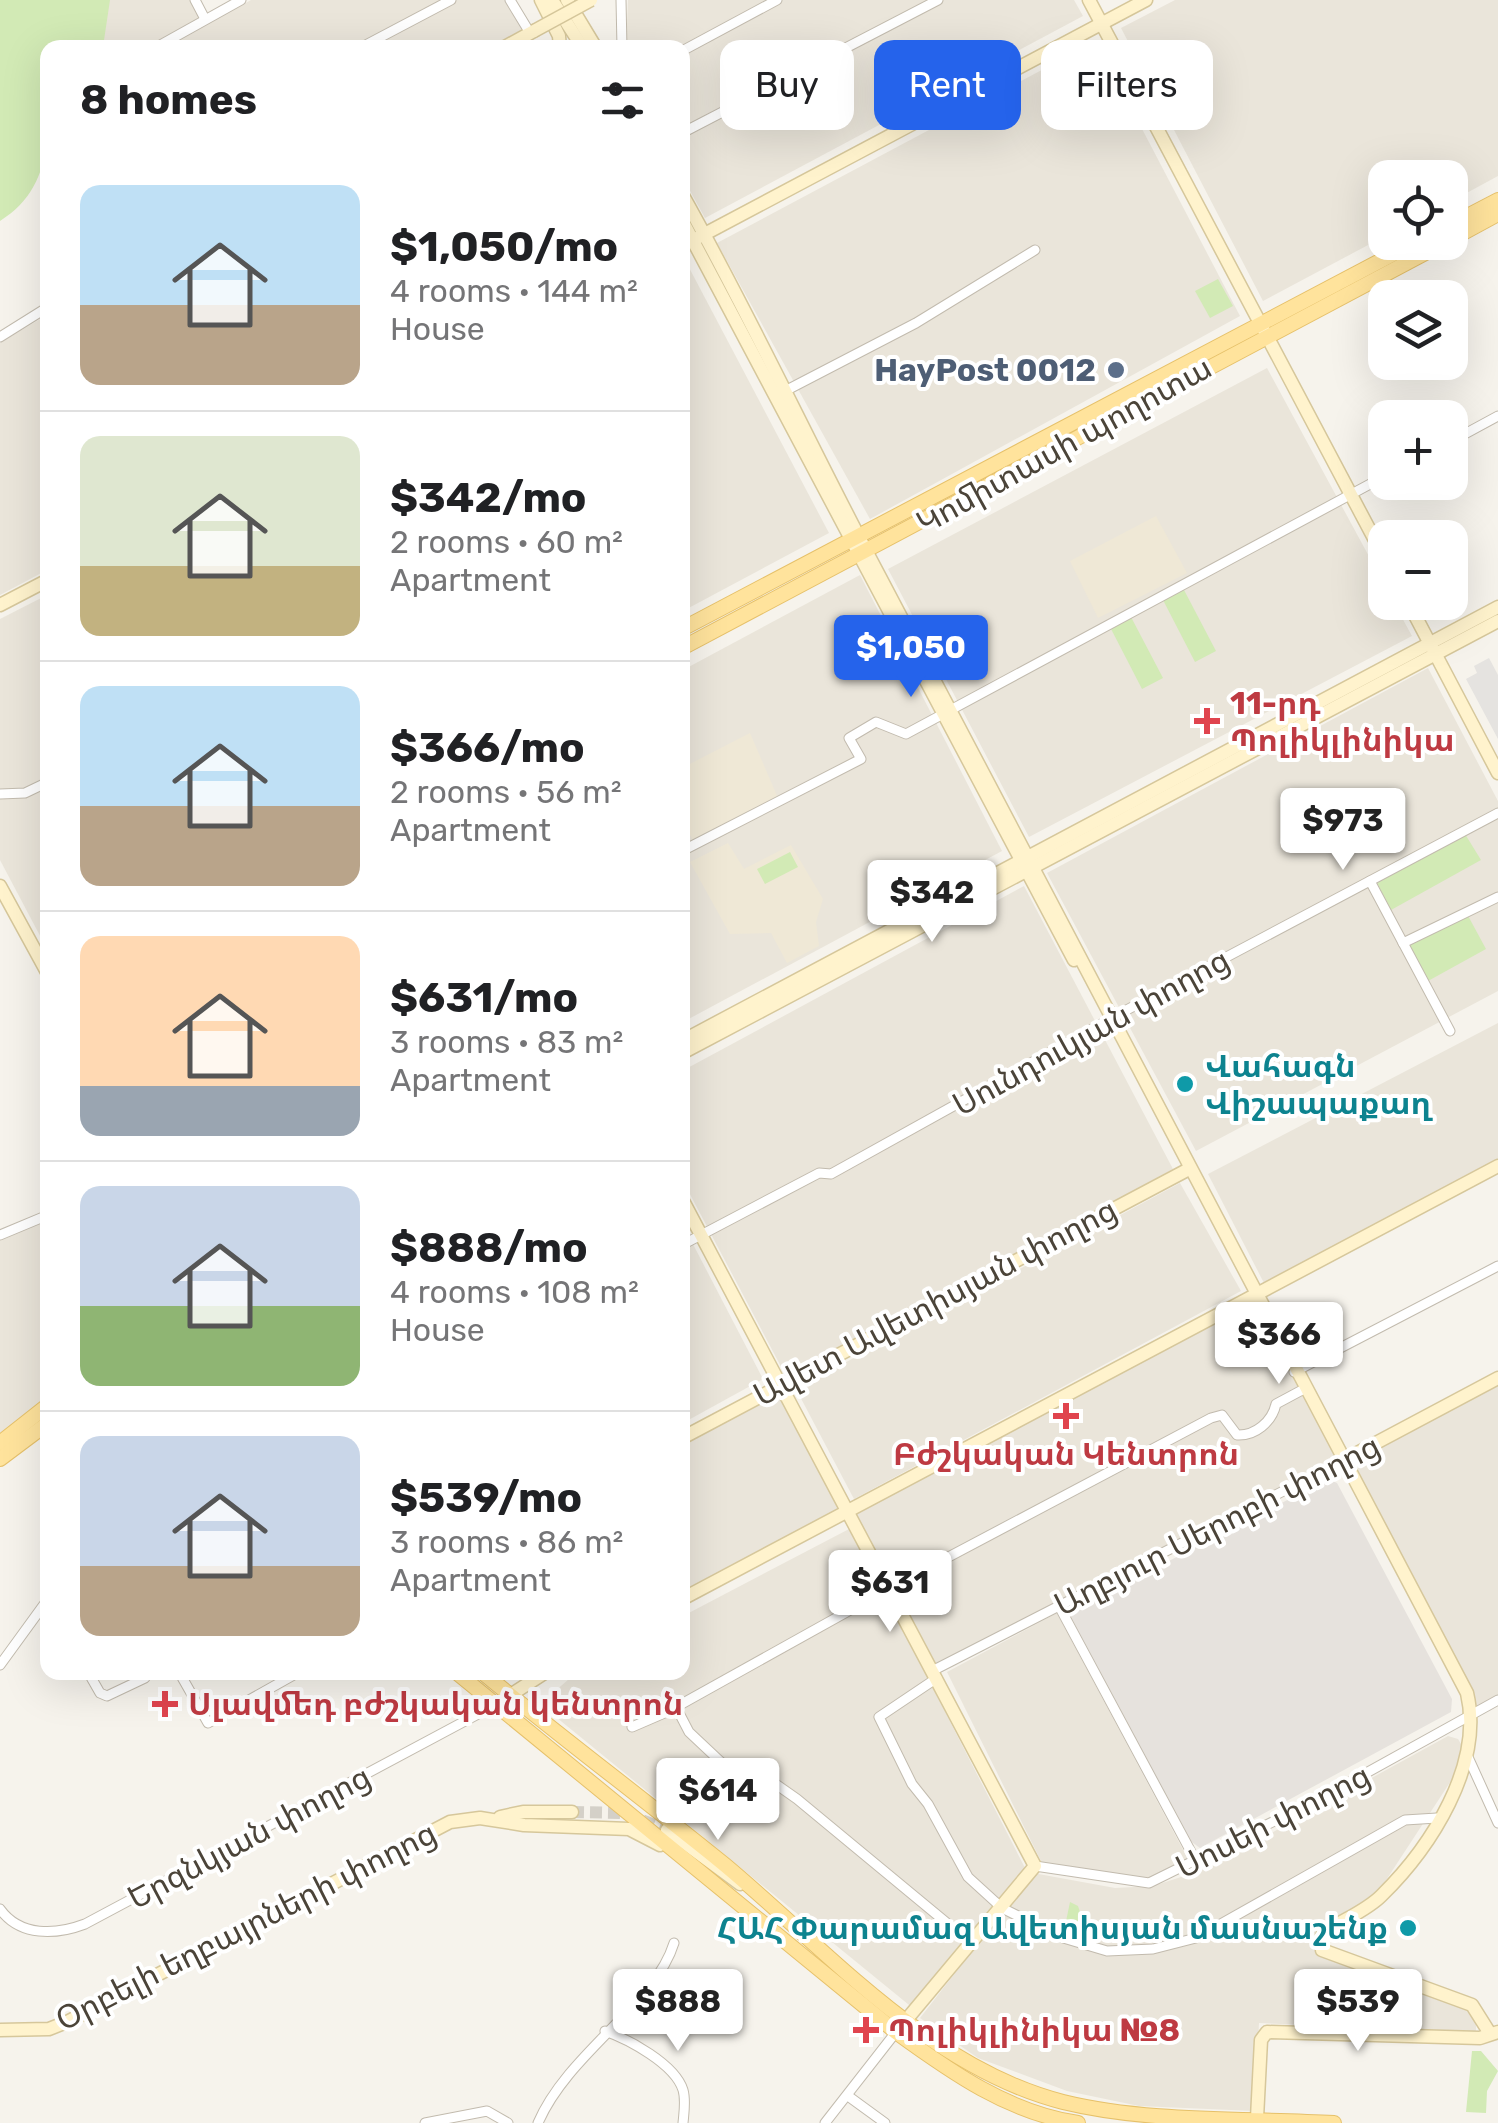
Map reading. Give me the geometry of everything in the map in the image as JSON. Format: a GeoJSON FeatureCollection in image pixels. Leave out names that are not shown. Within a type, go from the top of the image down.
{"type":"FeatureCollection","features":[{"type":"Feature","properties":{"kind":"main road"},"geometry":{"type":"LineString","coordinates":[[1468,216],[1498,200]]}},
{"type":"Feature","properties":{"kind":"main road","name":"Կոմիտասի պողոտա"},"geometry":{"type":"LineString","coordinates":[[1468,230],[1498,214]]}},
{"type":"Feature","properties":{"kind":"main road","name":"Կոմիտասի պողոտա"},"geometry":{"type":"LineString","coordinates":[[690,643],[858,546],[1262,331],[1385,260]]}},
{"type":"Feature","properties":{"kind":"main road","name":"Կոմիտասի պողոտա"},"geometry":{"type":"LineString","coordinates":[[1262,331],[1409,260]]}},
{"type":"Feature","properties":{"kind":"main road","name":"Կոմիտասի պողոտա"},"geometry":{"type":"LineString","coordinates":[[690,625],[858,546]]}},
{"type":"Feature","properties":{"kind":"main road"},"geometry":{"type":"LineString","coordinates":[[1,1451],[40,1414]]}},
{"type":"Feature","properties":{"kind":"main road"},"geometry":{"type":"LineString","coordinates":[[1,1451],[40,1428]]}},
{"type":"Feature","properties":{"kind":"main road"},"geometry":{"type":"LineString","coordinates":[[466,1680],[896,2032],[966,2081],[1010,2103],[1078,2123]]}},
{"type":"Feature","properties":{"kind":"main road"},"geometry":{"type":"LineString","coordinates":[[492,1680],[684,1832],[907,2019],[970,2062],[1014,2085],[1063,2102],[1128,2112],[1334,2123]]}},
{"type":"Feature","properties":{"kind":"street"},"geometry":{"type":"LineString","coordinates":[[195,0],[205,20]]}},
{"type":"Feature","properties":{"kind":"street"},"geometry":{"type":"LineString","coordinates":[[170,40],[241,0]]}},
{"type":"Feature","properties":{"kind":"street"},"geometry":{"type":"LineString","coordinates":[[375,40],[451,0]]}},
{"type":"Feature","properties":{"kind":"street"},"geometry":{"type":"LineString","coordinates":[[510,0],[532,32]]}},
{"type":"Feature","properties":{"kind":"street"},"geometry":{"type":"LineString","coordinates":[[541,0],[559,40]]}},
{"type":"Feature","properties":{"kind":"street"},"geometry":{"type":"LineString","coordinates":[[552,0],[578,40]]}},
{"type":"Feature","properties":{"kind":"street"},"geometry":{"type":"LineString","coordinates":[[568,0],[591,40]]}},
{"type":"Feature","properties":{"kind":"street"},"geometry":{"type":"LineString","coordinates":[[518,40],[592,0]]}},
{"type":"Feature","properties":{"kind":"street"},"geometry":{"type":"LineString","coordinates":[[621,0],[622,40]]}},
{"type":"Feature","properties":{"kind":"street"},"geometry":{"type":"LineString","coordinates":[[690,47],[777,0]]}},
{"type":"Feature","properties":{"kind":"street"},"geometry":{"type":"LineString","coordinates":[[690,129],[938,0]]}},
{"type":"Feature","properties":{"kind":"street"},"geometry":{"type":"LineString","coordinates":[[1089,0],[1368,526]]}},
{"type":"Feature","properties":{"kind":"street"},"geometry":{"type":"LineString","coordinates":[[694,240],[1146,0]]}},
{"type":"Feature","properties":{"kind":"street"},"geometry":{"type":"LineString","coordinates":[[694,240],[785,391],[858,546]]}},
{"type":"Feature","properties":{"kind":"street"},"geometry":{"type":"LineString","coordinates":[[694,240],[1028,863],[1176,1156],[1189,1169],[1467,1693],[1472,1716],[1468,1757],[1437,1818],[1382,1895],[1322,1936],[1322,1950],[1472,2004],[1494,2032],[1480,2038],[1267,2032],[1261,2040],[1257,2118]]}},
{"type":"Feature","properties":{"kind":"street"},"geometry":{"type":"LineString","coordinates":[[785,391],[916,322],[1035,250]]}},
{"type":"Feature","properties":{"kind":"street"},"geometry":{"type":"LineString","coordinates":[[0,337],[40,312]]}},
{"type":"Feature","properties":{"kind":"street"},"geometry":{"type":"LineString","coordinates":[[1468,432],[1498,416]]}},
{"type":"Feature","properties":{"kind":"street"},"geometry":{"type":"LineString","coordinates":[[690,846],[860,759],[849,738],[876,722],[906,734],[1368,485]]}},
{"type":"Feature","properties":{"kind":"street"},"geometry":{"type":"LineString","coordinates":[[0,605],[40,584]]}},
{"type":"Feature","properties":{"kind":"street"},"geometry":{"type":"LineString","coordinates":[[690,1037],[1432,649],[1498,607]]}},
{"type":"Feature","properties":{"kind":"street"},"geometry":{"type":"LineString","coordinates":[[1417,620],[1498,773]]}},
{"type":"Feature","properties":{"kind":"street"},"geometry":{"type":"LineString","coordinates":[[1432,649],[1498,621]]}},
{"type":"Feature","properties":{"kind":"street"},"geometry":{"type":"LineString","coordinates":[[0,794],[22,793],[40,785]]}},
{"type":"Feature","properties":{"kind":"street","name":"Սունդուկյան փողոց"},"geometry":{"type":"LineString","coordinates":[[690,1241],[820,1173],[831,1174],[1109,1020],[1498,813]]}},
{"type":"Feature","properties":{"kind":"street"},"geometry":{"type":"LineString","coordinates":[[690,1048],[1028,863]]}},
{"type":"Feature","properties":{"kind":"street"},"geometry":{"type":"LineString","coordinates":[[1370,881],[1450,1031]]}},
{"type":"Feature","properties":{"kind":"street"},"geometry":{"type":"LineString","coordinates":[[0,886],[40,951]]}},
{"type":"Feature","properties":{"kind":"street"},"geometry":{"type":"LineString","coordinates":[[1403,944],[1498,897]]}},
{"type":"Feature","properties":{"kind":"street"},"geometry":{"type":"LineString","coordinates":[[690,1595],[1498,1166]]}},
{"type":"Feature","properties":{"kind":"street","name":"Ավետ Ավետիսյան փողոց"},"geometry":{"type":"LineString","coordinates":[[690,1434],[1189,1169]]}},
{"type":"Feature","properties":{"kind":"street"},"geometry":{"type":"LineString","coordinates":[[690,1214],[1035,1866],[907,2019]]}},
{"type":"Feature","properties":{"kind":"street"},"geometry":{"type":"LineString","coordinates":[[0,1235],[40,1218]]}},
{"type":"Feature","properties":{"kind":"street"},"geometry":{"type":"LineString","coordinates":[[1294,1372],[1498,1266]]}},
{"type":"Feature","properties":{"kind":"street","name":"Աղբյուր Սերոբի փողոց"},"geometry":{"type":"LineString","coordinates":[[999,1905],[968,1877],[879,1717],[936,1674],[1059,1606],[1498,1378]]}},
{"type":"Feature","properties":{"kind":"street"},"geometry":{"type":"LineString","coordinates":[[632,1727],[1217,1416],[1226,1419],[1237,1435],[1253,1433],[1273,1416],[1276,1404],[1304,1389]]}},
{"type":"Feature","properties":{"kind":"street"},"geometry":{"type":"LineString","coordinates":[[1059,1606],[1197,1863]]}},
{"type":"Feature","properties":{"kind":"street"},"geometry":{"type":"LineString","coordinates":[[0,1665],[40,1610]]}},
{"type":"Feature","properties":{"kind":"street"},"geometry":{"type":"LineString","coordinates":[[93,1680],[100,1693],[107,1696],[141,1680]]}},
{"type":"Feature","properties":{"kind":"street"},"geometry":{"type":"LineString","coordinates":[[184,1680],[208,1723],[285,1680]]}},
{"type":"Feature","properties":{"kind":"street"},"geometry":{"type":"LineString","coordinates":[[496,1705],[533,1680]]}},
{"type":"Feature","properties":{"kind":"street","name":"Սոսեի փողոց"},"geometry":{"type":"LineString","coordinates":[[1035,1866],[1150,1883],[1197,1863],[1498,1700]]}},
{"type":"Feature","properties":{"kind":"street","name":"Երզնկյան փողոց"},"geometry":{"type":"LineString","coordinates":[[0,1909],[18,1927],[38,1931],[84,1924],[496,1705]]}},
{"type":"Feature","properties":{"kind":"street"},"geometry":{"type":"LineString","coordinates":[[676,1707],[689,1732],[724,1764],[735,1772],[770,1780],[784,1789],[971,1943]]}},
{"type":"Feature","properties":{"kind":"street"},"geometry":{"type":"LineString","coordinates":[[1468,1757],[1498,1823]]}},
{"type":"Feature","properties":{"kind":"street","name":"Օրբելի եղբայրների փողոց"},"geometry":{"type":"LineString","coordinates":[[492,1819],[524,1812],[572,1812]]}},
{"type":"Feature","properties":{"kind":"street"},"geometry":{"type":"LineString","coordinates":[[999,1905],[1060,1937],[1107,1951],[1153,1950],[1196,1938],[1222,1925],[1405,1820],[1437,1818]]}},
{"type":"Feature","properties":{"kind":"street","name":"Օրբելի եղբայրների փողոց"},"geometry":{"type":"LineString","coordinates":[[0,2030],[49,2029],[69,2021],[432,1830],[469,1819],[629,1829],[699,1872]]}},
{"type":"Feature","properties":{"kind":"street"},"geometry":{"type":"LineString","coordinates":[[667,1830],[747,1888]]}},
{"type":"Feature","properties":{"kind":"street"},"geometry":{"type":"LineString","coordinates":[[538,2123],[550,2096],[605,2030],[666,1968],[674,1943]]}},
{"type":"Feature","properties":{"kind":"street"},"geometry":{"type":"LineString","coordinates":[[605,2030],[623,2037],[673,2074],[682,2087],[683,2123]]}},
{"type":"Feature","properties":{"kind":"street"},"geometry":{"type":"LineString","coordinates":[[824,2123],[896,2032]]}},
{"type":"Feature","properties":{"kind":"street"},"geometry":{"type":"LineString","coordinates":[[848,2096],[886,2123]]}},
{"type":"Feature","properties":{"kind":"street"},"geometry":{"type":"LineString","coordinates":[[425,2123],[487,2111],[508,2123]]}},
{"type":"Feature","properties":{"kind":"shaded area"},"geometry":{"type":"Polygon","coordinates":[[[108,0],[190,0],[200,18],[159,40],[102,40],[108,0]]]}},
{"type":"Feature","properties":{"kind":"shaded area"},"geometry":{"type":"Polygon","coordinates":[[[251,0],[446,0],[369,40],[178,40],[251,0]]]}},
{"type":"Feature","properties":{"kind":"shaded area"},"geometry":{"type":"Polygon","coordinates":[[[455,0],[509,0],[525,29],[504,40],[379,40],[455,0]]]}},
{"type":"Feature","properties":{"kind":"shaded area"},"geometry":{"type":"Polygon","coordinates":[[[628,0],[1074,0],[1083,16],[1021,49],[1021,40],[874,40],[874,128],[705,218],[690,191],[690,40],[626,40],[628,0]]]}},
{"type":"Feature","properties":{"kind":"shaded area"},"geometry":{"type":"Polygon","coordinates":[[[1175,0],[1498,0],[1498,176],[1468,192],[1468,160],[1368,160],[1368,245],[1263,301],[1174,130],[1213,130],[1213,40],[1127,40],[1121,28],[1175,0]]]}},
{"type":"Feature","properties":{"kind":"shaded area"},"geometry":{"type":"Polygon","coordinates":[[[1041,70],[1041,130],[1143,130],[1240,316],[870,519],[717,243],[929,130],[1021,130],[1021,81],[1041,70]]]}},
{"type":"Feature","properties":{"kind":"shaded area"},"geometry":{"type":"Polygon","coordinates":[[[690,269],[829,533],[690,607],[690,269]]]}},
{"type":"Feature","properties":{"kind":"shaded area"},"geometry":{"type":"Polygon","coordinates":[[[40,319],[40,574],[0,595],[0,343],[40,319]]]}},
{"type":"Feature","properties":{"kind":"shaded area"},"geometry":{"type":"Polygon","coordinates":[[[1267,368],[1368,555],[1368,620],[1403,620],[1412,636],[1029,837],[888,569],[1267,368]]]}},
{"type":"Feature","properties":{"kind":"shaded area"},"geometry":{"type":"Polygon","coordinates":[[[1156,516],[1187,573],[1098,618],[1070,561],[1156,516]]]}},
{"type":"Feature","properties":{"kind":"shaded area"},"geometry":{"type":"Polygon","coordinates":[[[860,575],[1002,851],[690,1018],[690,666],[860,575]]]}},
{"type":"Feature","properties":{"kind":"shaded area"},"geometry":{"type":"Polygon","coordinates":[[[40,599],[40,936],[0,860],[0,619],[40,599]]]}},
{"type":"Feature","properties":{"kind":"shaded area"},"geometry":{"type":"Polygon","coordinates":[[[1489,658],[1498,675],[1498,739],[1466,679],[1477,673],[1474,666],[1489,658]]]}},
{"type":"Feature","properties":{"kind":"shaded area"},"geometry":{"type":"Polygon","coordinates":[[[1428,668],[1498,801],[1498,991],[1196,1151],[1047,873],[1428,668]]]}},
{"type":"Feature","properties":{"kind":"shaded area"},"geometry":{"type":"Polygon","coordinates":[[[750,733],[778,798],[694,842],[690,835],[690,764],[750,733]]]}},
{"type":"Feature","properties":{"kind":"shaded area"},"geometry":{"type":"Polygon","coordinates":[[[728,843],[744,869],[791,845],[823,899],[816,922],[819,946],[787,963],[771,933],[730,934],[690,862],[728,843]]]}},
{"type":"Feature","properties":{"kind":"shaded area"},"geometry":{"type":"Polygon","coordinates":[[[1024,886],[1173,1169],[787,1378],[690,1194],[690,1067],[1024,886]]]}},
{"type":"Feature","properties":{"kind":"shaded area"},"geometry":{"type":"Polygon","coordinates":[[[1498,1023],[1498,1161],[1265,1285],[1208,1174],[1498,1023]]]}},
{"type":"Feature","properties":{"kind":"shaded area"},"geometry":{"type":"Polygon","coordinates":[[[1180,1183],[1241,1291],[854,1499],[796,1389],[1180,1183]]]}},
{"type":"Feature","properties":{"kind":"shaded area"},"geometry":{"type":"Polygon","coordinates":[[[40,1218],[40,1411],[0,1443],[0,1235],[40,1218]]]}},
{"type":"Feature","properties":{"kind":"shaded area"},"geometry":{"type":"Polygon","coordinates":[[[690,1238],[763,1379],[690,1419],[690,1238]]]}},
{"type":"Feature","properties":{"kind":"shaded area"},"geometry":{"type":"Polygon","coordinates":[[[1253,1293],[1342,1460],[1498,1378],[1498,1700],[1472,1716],[1467,1693],[1342,1461],[934,1670],[847,1511],[690,1595],[690,1434],[780,1384],[848,1511],[1253,1293]]]}},
{"type":"Feature","properties":{"kind":"shaded area"},"geometry":{"type":"Polygon","coordinates":[[[1328,1479],[1337,1483],[1452,1699],[1451,1712],[1200,1848],[1189,1840],[1068,1613],[1328,1479]]]}},
{"type":"Feature","properties":{"kind":"shaded area"},"geometry":{"type":"Polygon","coordinates":[[[851,1528],[1025,1868],[914,2009],[540,1704],[568,1680],[690,1680],[690,1612],[851,1528]]]}},
{"type":"Feature","properties":{"kind":"shaded area"},"geometry":{"type":"Polygon","coordinates":[[[1057,1613],[1189,1861],[1149,1878],[1119,1877],[1042,1863],[947,1672],[1057,1613]]]}},
{"type":"Feature","properties":{"kind":"shaded area"},"geometry":{"type":"Polygon","coordinates":[[[1448,1736],[1458,1739],[1464,1749],[1460,1767],[1379,1891],[1319,1934],[1323,1956],[1476,2012],[1476,2033],[1259,2023],[1254,2111],[1139,2106],[1067,2091],[978,2058],[920,2018],[1033,1873],[1115,1888],[1153,1886],[1206,1869],[1448,1736]]]}},
{"type":"Feature","properties":{"kind":"green space"},"geometry":{"type":"Polygon","coordinates":[[[0,0],[110,0],[104,40],[40,40],[40,171],[20,205],[0,221],[0,0]]]}},
{"type":"Feature","properties":{"kind":"green space"},"geometry":{"type":"Polygon","coordinates":[[[1218,279],[1233,306],[1210,318],[1195,291],[1218,279]]]}},
{"type":"Feature","properties":{"kind":"green space"},"geometry":{"type":"Polygon","coordinates":[[[1184,590],[1216,651],[1195,662],[1163,600],[1184,590]]]}},
{"type":"Feature","properties":{"kind":"green space"},"geometry":{"type":"Polygon","coordinates":[[[1131,617],[1163,678],[1142,689],[1110,627],[1131,617]]]}},
{"type":"Feature","properties":{"kind":"green space"},"geometry":{"type":"Polygon","coordinates":[[[1465,834],[1481,860],[1391,910],[1377,883],[1465,834]]]}},
{"type":"Feature","properties":{"kind":"green space"},"geometry":{"type":"Polygon","coordinates":[[[790,852],[798,867],[765,884],[757,869],[790,852]]]}},
{"type":"Feature","properties":{"kind":"green space"},"geometry":{"type":"Polygon","coordinates":[[[1466,912],[1486,949],[1428,981],[1407,944],[1466,912]]]}},
{"type":"Feature","properties":{"kind":"green space"},"geometry":{"type":"Polygon","coordinates":[[[1070,1902],[1078,1906],[1082,1918],[1100,1925],[1098,1941],[1064,1931],[1070,1902]]]}},
{"type":"Feature","properties":{"kind":"green space"},"geometry":{"type":"Polygon","coordinates":[[[1472,2051],[1481,2051],[1498,2071],[1487,2091],[1486,2113],[1466,2112],[1472,2051]]]}},
{"type":"Feature","properties":{"kind":"tunnel"},"geometry":{"type":"LineString","coordinates":[[572,1812],[624,1813],[667,1830]]}},
{"type":"Feature","properties":{"kind":"place","name":"HayPost 0012"},"geometry":{"type":"Point","coordinates":[1116,370]}},
{"type":"Feature","properties":{"kind":"place","name":"11-րդ Պոլիկլինիկա"},"geometry":{"type":"Point","coordinates":[1207,721]}},
{"type":"Feature","properties":{"kind":"place","name":"Վահագն Վիշապաքաղ"},"geometry":{"type":"Point","coordinates":[1185,1084]}},
{"type":"Feature","properties":{"kind":"place","name":"Բժշկական Կենտրոն"},"geometry":{"type":"Point","coordinates":[1066,1416]}},
{"type":"Feature","properties":{"kind":"place","name":"Սլավմեդ բժշկական կենտրոն"},"geometry":{"type":"Point","coordinates":[165,1704]}},
{"type":"Feature","properties":{"kind":"place","name":"ՀԱՀ Փարամազ Ավետիսյան մասնաշենք"},"geometry":{"type":"Point","coordinates":[1408,1928]}},
{"type":"Feature","properties":{"kind":"place","name":"Պոլիկլինիկա №8"},"geometry":{"type":"Point","coordinates":[866,2030]}}]}
